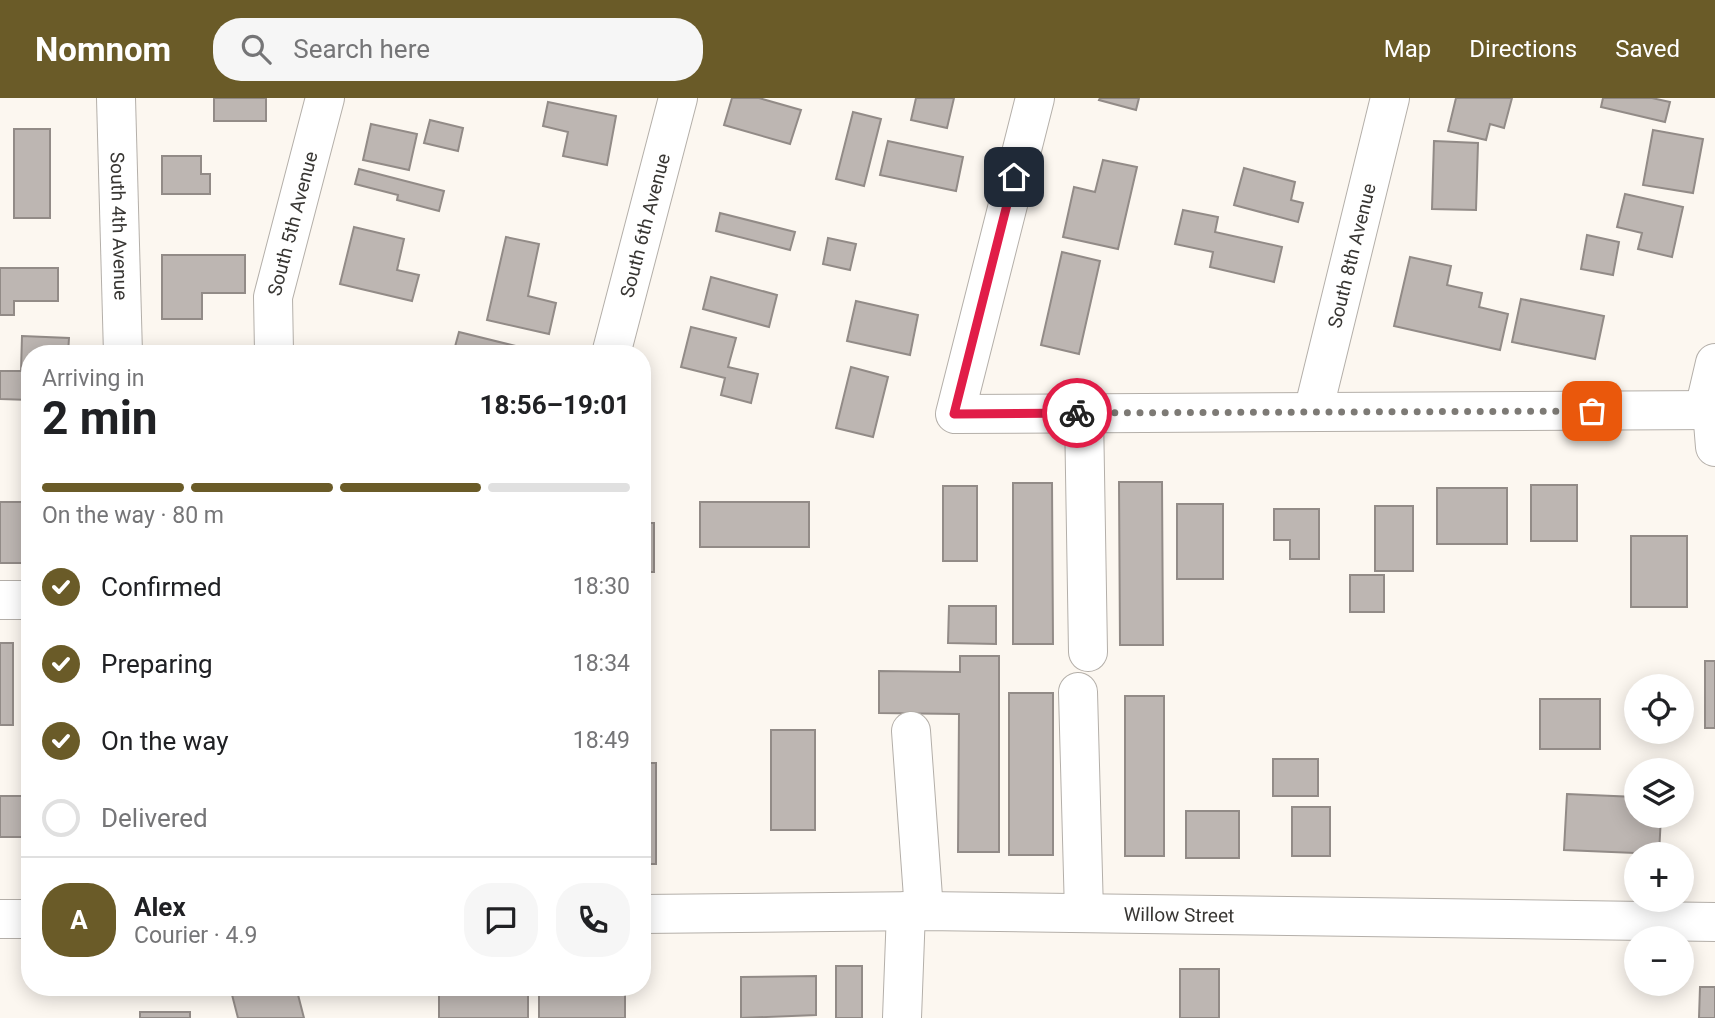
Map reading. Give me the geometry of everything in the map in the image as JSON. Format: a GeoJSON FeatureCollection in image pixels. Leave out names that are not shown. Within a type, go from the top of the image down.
{"type":"FeatureCollection","features":[{"type":"Feature","properties":{"kind":"street","name":"South 4th Avenue"},"geometry":{"type":"LineString","coordinates":[[116,98],[123,345]]}},
{"type":"Feature","properties":{"kind":"street","name":"South 5th Avenue"},"geometry":{"type":"LineString","coordinates":[[274,345],[273,298],[325,98]]}},
{"type":"Feature","properties":{"kind":"street","name":"South 6th Avenue"},"geometry":{"type":"LineString","coordinates":[[613,345],[678,98]]}},
{"type":"Feature","properties":{"kind":"street"},"geometry":{"type":"LineString","coordinates":[[1035,98],[954,414],[1313,412],[1712,420],[1715,363]]}},
{"type":"Feature","properties":{"kind":"street","name":"South 8th Avenue"},"geometry":{"type":"LineString","coordinates":[[1313,412],[1390,98]]}},
{"type":"Feature","properties":{"kind":"street"},"geometry":{"type":"LineString","coordinates":[[1084,413],[1088,652]]}},
{"type":"Feature","properties":{"kind":"street"},"geometry":{"type":"LineString","coordinates":[[0,600],[21,600]]}},
{"type":"Feature","properties":{"kind":"street"},"geometry":{"type":"LineString","coordinates":[[1078,692],[1084,912]]}},
{"type":"Feature","properties":{"kind":"street"},"geometry":{"type":"LineString","coordinates":[[902,1018],[915,911],[911,731]]}},
{"type":"Feature","properties":{"kind":"street","name":"Willow Street"},"geometry":{"type":"LineString","coordinates":[[651,914],[1084,912],[1715,922]]}},
{"type":"Feature","properties":{"kind":"street"},"geometry":{"type":"LineString","coordinates":[[0,919],[21,919]]}},
{"type":"Feature","properties":{"kind":"building"},"geometry":{"type":"Polygon","coordinates":[[[214,98],[266,98],[266,121],[214,121],[214,98]]]}},
{"type":"Feature","properties":{"kind":"building"},"geometry":{"type":"Polygon","coordinates":[[[732,98],[759,98],[801,110],[790,144],[724,125],[732,98]]]}},
{"type":"Feature","properties":{"kind":"building"},"geometry":{"type":"Polygon","coordinates":[[[916,98],[954,98],[947,128],[911,120],[916,98]]]}},
{"type":"Feature","properties":{"kind":"building"},"geometry":{"type":"Polygon","coordinates":[[[1139,98],[1136,110],[1099,100],[1139,98]]]}},
{"type":"Feature","properties":{"kind":"building"},"geometry":{"type":"Polygon","coordinates":[[[1456,98],[1512,98],[1504,128],[1490,124],[1486,140],[1448,131],[1456,98]]]}},
{"type":"Feature","properties":{"kind":"building"},"geometry":{"type":"Polygon","coordinates":[[[1603,98],[1652,98],[1670,102],[1665,122],[1601,107],[1603,98]]]}},
{"type":"Feature","properties":{"kind":"building"},"geometry":{"type":"Polygon","coordinates":[[[548,102],[616,116],[607,165],[563,156],[568,132],[543,126],[548,102]]]}},
{"type":"Feature","properties":{"kind":"building"},"geometry":{"type":"Polygon","coordinates":[[[853,112],[881,119],[864,186],[836,179],[853,112]]]}},
{"type":"Feature","properties":{"kind":"building"},"geometry":{"type":"Polygon","coordinates":[[[430,120],[463,128],[458,151],[424,143],[430,120]]]}},
{"type":"Feature","properties":{"kind":"building"},"geometry":{"type":"Polygon","coordinates":[[[371,124],[417,134],[409,170],[363,160],[371,124]]]}},
{"type":"Feature","properties":{"kind":"building"},"geometry":{"type":"Polygon","coordinates":[[[14,129],[50,129],[50,218],[14,218],[14,129]]]}},
{"type":"Feature","properties":{"kind":"building"},"geometry":{"type":"Polygon","coordinates":[[[1653,130],[1703,139],[1693,193],[1643,185],[1653,130]]]}},
{"type":"Feature","properties":{"kind":"building"},"geometry":{"type":"Polygon","coordinates":[[[888,141],[963,157],[956,191],[880,175],[888,141]]]}},
{"type":"Feature","properties":{"kind":"building"},"geometry":{"type":"Polygon","coordinates":[[[1434,141],[1478,143],[1476,210],[1432,209],[1434,141]]]}},
{"type":"Feature","properties":{"kind":"building"},"geometry":{"type":"Polygon","coordinates":[[[162,156],[201,156],[201,174],[210,174],[210,194],[162,194],[162,156]]]}},
{"type":"Feature","properties":{"kind":"building"},"geometry":{"type":"Polygon","coordinates":[[[1103,160],[1137,167],[1118,249],[1063,237],[1074,187],[1095,192],[1103,160]]]}},
{"type":"Feature","properties":{"kind":"building"},"geometry":{"type":"Polygon","coordinates":[[[1244,168],[1295,182],[1291,200],[1303,203],[1298,222],[1234,205],[1244,168]]]}},
{"type":"Feature","properties":{"kind":"building"},"geometry":{"type":"Polygon","coordinates":[[[359,169],[444,191],[439,211],[397,200],[398,195],[355,184],[359,169]]]}},
{"type":"Feature","properties":{"kind":"building"},"geometry":{"type":"Polygon","coordinates":[[[1625,194],[1683,207],[1672,257],[1638,249],[1642,233],[1617,227],[1625,194]]]}},
{"type":"Feature","properties":{"kind":"building"},"geometry":{"type":"Polygon","coordinates":[[[1183,210],[1218,217],[1215,232],[1282,247],[1274,282],[1210,267],[1213,252],[1175,244],[1183,210]]]}},
{"type":"Feature","properties":{"kind":"building"},"geometry":{"type":"Polygon","coordinates":[[[720,213],[795,232],[790,250],[716,231],[720,213]]]}},
{"type":"Feature","properties":{"kind":"building"},"geometry":{"type":"Polygon","coordinates":[[[354,227],[404,239],[397,270],[419,275],[412,301],[340,284],[354,227]]]}},
{"type":"Feature","properties":{"kind":"building"},"geometry":{"type":"Polygon","coordinates":[[[1587,235],[1619,242],[1613,275],[1581,269],[1587,235]]]}},
{"type":"Feature","properties":{"kind":"building"},"geometry":{"type":"Polygon","coordinates":[[[506,237],[539,244],[528,296],[556,303],[549,334],[487,320],[506,237]]]}},
{"type":"Feature","properties":{"kind":"building"},"geometry":{"type":"Polygon","coordinates":[[[828,238],[856,244],[850,270],[823,264],[828,238]]]}},
{"type":"Feature","properties":{"kind":"building"},"geometry":{"type":"Polygon","coordinates":[[[1062,252],[1100,261],[1079,354],[1041,345],[1062,252]]]}},
{"type":"Feature","properties":{"kind":"building"},"geometry":{"type":"Polygon","coordinates":[[[162,255],[245,255],[245,293],[202,293],[202,319],[162,319],[162,255]]]}},
{"type":"Feature","properties":{"kind":"building"},"geometry":{"type":"Polygon","coordinates":[[[1410,257],[1451,266],[1447,285],[1482,293],[1479,307],[1508,314],[1500,350],[1394,326],[1410,257]]]}},
{"type":"Feature","properties":{"kind":"building"},"geometry":{"type":"Polygon","coordinates":[[[0,268],[58,268],[58,301],[14,301],[14,315],[0,315],[0,268]]]}},
{"type":"Feature","properties":{"kind":"building"},"geometry":{"type":"Polygon","coordinates":[[[711,277],[777,295],[769,327],[703,309],[711,277]]]}},
{"type":"Feature","properties":{"kind":"building"},"geometry":{"type":"Polygon","coordinates":[[[1521,299],[1604,316],[1595,359],[1512,342],[1521,299]]]}},
{"type":"Feature","properties":{"kind":"building"},"geometry":{"type":"Polygon","coordinates":[[[856,301],[918,315],[910,355],[847,341],[856,301]]]}},
{"type":"Feature","properties":{"kind":"building"},"geometry":{"type":"Polygon","coordinates":[[[691,327],[736,338],[728,367],[758,374],[751,403],[721,395],[725,378],[681,367],[691,327]]]}},
{"type":"Feature","properties":{"kind":"building"},"geometry":{"type":"Polygon","coordinates":[[[459,332],[512,345],[455,345],[459,332]]]}},
{"type":"Feature","properties":{"kind":"building"},"geometry":{"type":"Polygon","coordinates":[[[22,336],[69,338],[69,345],[22,345],[22,336]]]}},
{"type":"Feature","properties":{"kind":"building"},"geometry":{"type":"Polygon","coordinates":[[[851,367],[888,377],[873,437],[836,428],[851,367]]]}},
{"type":"Feature","properties":{"kind":"building"},"geometry":{"type":"Polygon","coordinates":[[[0,371],[21,371],[21,400],[0,399],[0,371]]]}},
{"type":"Feature","properties":{"kind":"building"},"geometry":{"type":"Polygon","coordinates":[[[1119,482],[1162,482],[1163,645],[1120,645],[1119,482]]]}},
{"type":"Feature","properties":{"kind":"building"},"geometry":{"type":"Polygon","coordinates":[[[1013,483],[1052,483],[1053,644],[1013,644],[1013,483]]]}},
{"type":"Feature","properties":{"kind":"building"},"geometry":{"type":"Polygon","coordinates":[[[1531,485],[1577,485],[1577,541],[1531,541],[1531,485]]]}},
{"type":"Feature","properties":{"kind":"building"},"geometry":{"type":"Polygon","coordinates":[[[943,486],[977,486],[977,561],[943,561],[943,486]]]}},
{"type":"Feature","properties":{"kind":"building"},"geometry":{"type":"Polygon","coordinates":[[[1437,488],[1507,488],[1507,544],[1437,544],[1437,488]]]}},
{"type":"Feature","properties":{"kind":"building"},"geometry":{"type":"Polygon","coordinates":[[[0,502],[21,502],[21,563],[0,563],[0,502]]]}},
{"type":"Feature","properties":{"kind":"building"},"geometry":{"type":"Polygon","coordinates":[[[700,502],[809,502],[809,547],[700,547],[700,502]]]}},
{"type":"Feature","properties":{"kind":"building"},"geometry":{"type":"Polygon","coordinates":[[[1177,504],[1223,504],[1223,579],[1177,579],[1177,504]]]}},
{"type":"Feature","properties":{"kind":"building"},"geometry":{"type":"Polygon","coordinates":[[[1375,506],[1413,506],[1413,571],[1375,571],[1375,506]]]}},
{"type":"Feature","properties":{"kind":"building"},"geometry":{"type":"Polygon","coordinates":[[[1274,509],[1319,509],[1319,559],[1290,559],[1290,540],[1274,540],[1274,509]]]}},
{"type":"Feature","properties":{"kind":"building"},"geometry":{"type":"Polygon","coordinates":[[[651,523],[654,523],[654,572],[651,572],[651,523]]]}},
{"type":"Feature","properties":{"kind":"building"},"geometry":{"type":"Polygon","coordinates":[[[1631,536],[1687,536],[1687,607],[1631,607],[1631,536]]]}},
{"type":"Feature","properties":{"kind":"building"},"geometry":{"type":"Polygon","coordinates":[[[1350,575],[1384,575],[1384,612],[1350,612],[1350,575]]]}},
{"type":"Feature","properties":{"kind":"building"},"geometry":{"type":"Polygon","coordinates":[[[949,606],[996,606],[996,644],[948,643],[949,606]]]}},
{"type":"Feature","properties":{"kind":"building"},"geometry":{"type":"Polygon","coordinates":[[[0,643],[13,643],[13,725],[0,725],[0,643]]]}},
{"type":"Feature","properties":{"kind":"building"},"geometry":{"type":"Polygon","coordinates":[[[960,656],[999,656],[999,852],[958,852],[959,714],[879,713],[879,671],[960,672],[960,656]]]}},
{"type":"Feature","properties":{"kind":"building"},"geometry":{"type":"Polygon","coordinates":[[[1705,661],[1715,661],[1715,728],[1705,728],[1705,661]]]}},
{"type":"Feature","properties":{"kind":"building"},"geometry":{"type":"Polygon","coordinates":[[[1009,693],[1053,693],[1053,855],[1009,855],[1009,693]]]}},
{"type":"Feature","properties":{"kind":"building"},"geometry":{"type":"Polygon","coordinates":[[[1125,696],[1164,696],[1164,856],[1125,856],[1125,696]]]}},
{"type":"Feature","properties":{"kind":"building"},"geometry":{"type":"Polygon","coordinates":[[[1540,699],[1600,699],[1600,749],[1540,749],[1540,699]]]}},
{"type":"Feature","properties":{"kind":"building"},"geometry":{"type":"Polygon","coordinates":[[[771,730],[815,730],[815,830],[771,830],[771,730]]]}},
{"type":"Feature","properties":{"kind":"building"},"geometry":{"type":"Polygon","coordinates":[[[1273,759],[1318,759],[1318,796],[1273,796],[1273,759]]]}},
{"type":"Feature","properties":{"kind":"building"},"geometry":{"type":"Polygon","coordinates":[[[651,763],[656,763],[656,864],[651,864],[651,763]]]}},
{"type":"Feature","properties":{"kind":"building"},"geometry":{"type":"Polygon","coordinates":[[[1567,794],[1624,796],[1624,828],[1660,828],[1660,842],[1624,842],[1624,853],[1564,850],[1567,794]]]}},
{"type":"Feature","properties":{"kind":"building"},"geometry":{"type":"Polygon","coordinates":[[[0,796],[21,796],[21,837],[0,837],[0,796]]]}},
{"type":"Feature","properties":{"kind":"building"},"geometry":{"type":"Polygon","coordinates":[[[1292,807],[1330,807],[1330,856],[1292,856],[1292,807]]]}},
{"type":"Feature","properties":{"kind":"building"},"geometry":{"type":"Polygon","coordinates":[[[1186,811],[1239,811],[1239,858],[1186,858],[1186,811]]]}},
{"type":"Feature","properties":{"kind":"building"},"geometry":{"type":"Polygon","coordinates":[[[836,966],[862,966],[862,1018],[836,1018],[836,966]]]}},
{"type":"Feature","properties":{"kind":"building"},"geometry":{"type":"Polygon","coordinates":[[[1180,969],[1219,969],[1219,1018],[1180,1018],[1180,969]]]}},
{"type":"Feature","properties":{"kind":"building"},"geometry":{"type":"Polygon","coordinates":[[[816,976],[816,1015],[741,1018],[741,977],[816,976]]]}},
{"type":"Feature","properties":{"kind":"building"},"geometry":{"type":"Polygon","coordinates":[[[1700,987],[1715,987],[1715,1018],[1699,1018],[1700,987]]]}},
{"type":"Feature","properties":{"kind":"building"},"geometry":{"type":"Polygon","coordinates":[[[232,996],[298,996],[304,1018],[238,1018],[232,996]]]}},
{"type":"Feature","properties":{"kind":"building"},"geometry":{"type":"Polygon","coordinates":[[[439,996],[528,996],[528,1018],[439,1018],[439,996]]]}},
{"type":"Feature","properties":{"kind":"building"},"geometry":{"type":"Polygon","coordinates":[[[539,996],[625,996],[625,1018],[539,1018],[539,996]]]}},
{"type":"Feature","properties":{"kind":"building"},"geometry":{"type":"Polygon","coordinates":[[[140,1012],[190,1012],[190,1018],[140,1018],[140,1012]]]}},
{"type":"Feature","properties":{"kind":"way so far"},"geometry":{"type":"LineString","coordinates":[[1077,413],[1592,411]]}},
{"type":"Feature","properties":{"kind":"route"},"geometry":{"type":"LineString","coordinates":[[1014,177],[954,414],[1077,413]]}}]}
